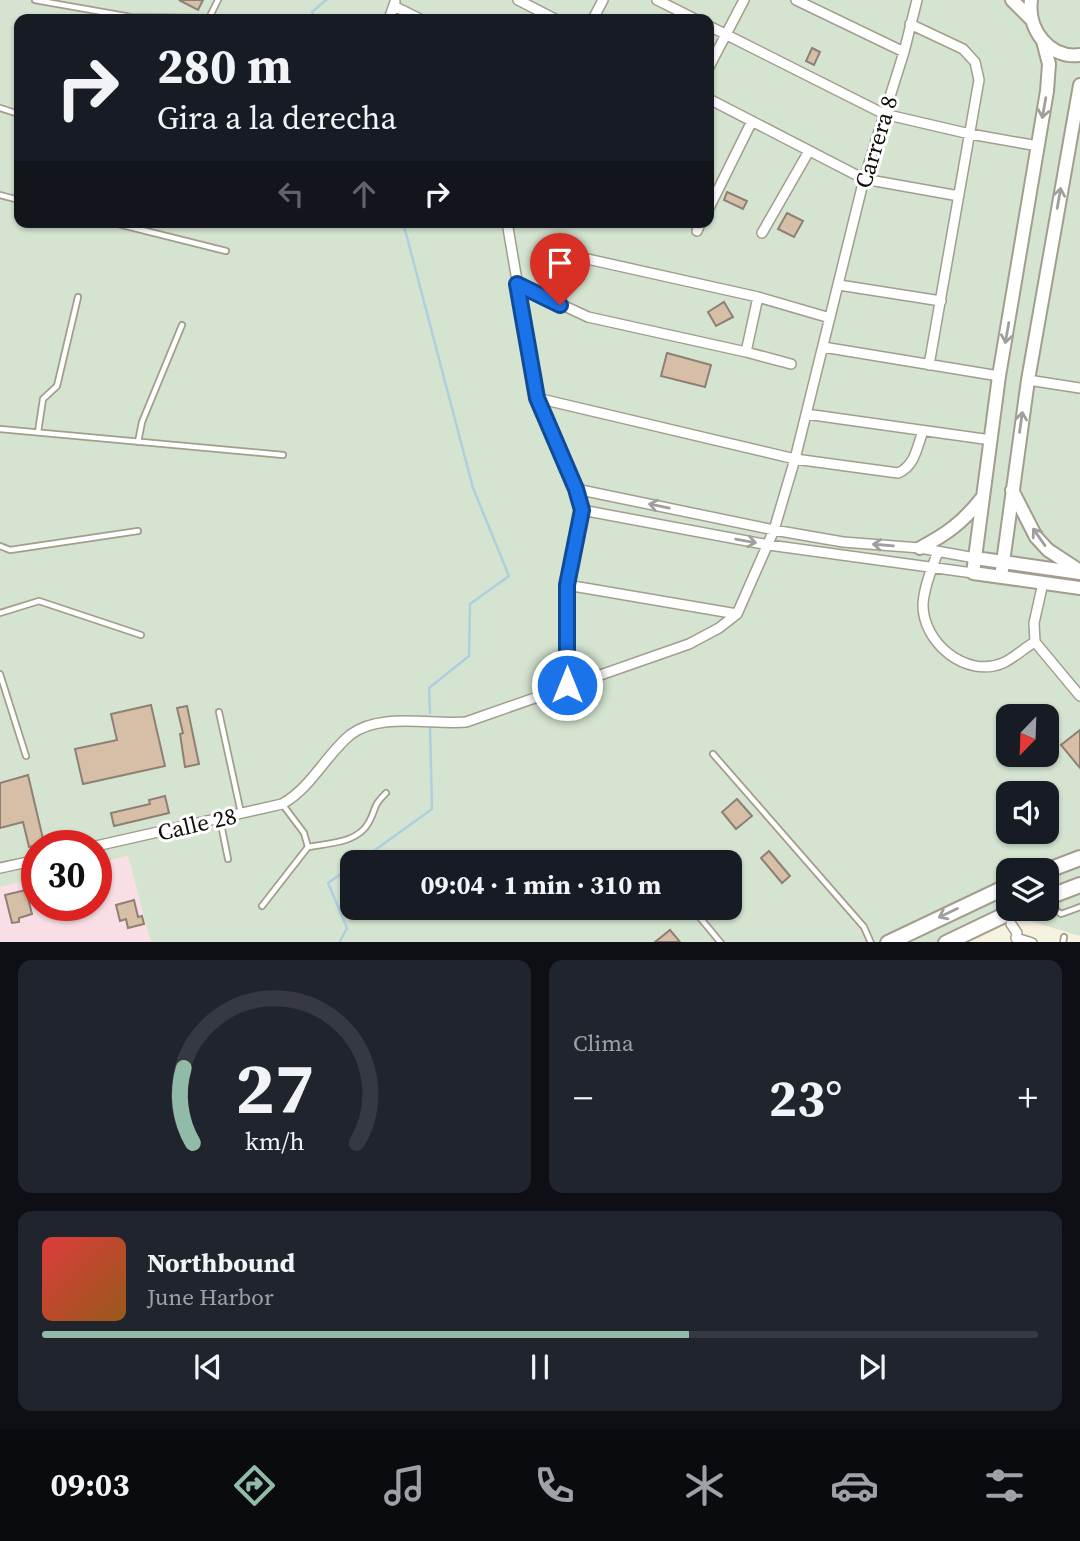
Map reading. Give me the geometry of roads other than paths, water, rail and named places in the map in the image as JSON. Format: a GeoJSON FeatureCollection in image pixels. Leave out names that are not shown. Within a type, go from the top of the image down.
{"type":"FeatureCollection","features":[{"type":"Feature","properties":{"kind":"main road"},"geometry":{"type":"LineString","coordinates":[[1012,0],[1031,19],[1043,41],[1049,64],[1038,146],[999,376],[973,573],[1080,588]]}},
{"type":"Feature","properties":{"kind":"main road"},"geometry":{"type":"LineString","coordinates":[[1031,0],[1031,19]]}},
{"type":"Feature","properties":{"kind":"main road"},"geometry":{"type":"LineString","coordinates":[[1043,41],[1057,52],[1080,55]]}},
{"type":"Feature","properties":{"kind":"main road"},"geometry":{"type":"LineString","coordinates":[[1001,578],[1028,380],[1079,93]]}},
{"type":"Feature","properties":{"kind":"main road"},"geometry":{"type":"LineString","coordinates":[[1012,490],[1036,537],[1048,550],[1080,572]]}},
{"type":"Feature","properties":{"kind":"main road"},"geometry":{"type":"LineString","coordinates":[[920,548],[950,531],[970,514],[983,497]]}},
{"type":"Feature","properties":{"kind":"main road"},"geometry":{"type":"LineString","coordinates":[[975,558],[1080,572]]}},
{"type":"Feature","properties":{"kind":"main road"},"geometry":{"type":"LineString","coordinates":[[1059,866],[1080,858]]}},
{"type":"Feature","properties":{"kind":"main road"},"geometry":{"type":"LineString","coordinates":[[1059,894],[1080,885]]}},
{"type":"Feature","properties":{"kind":"main road"},"geometry":{"type":"LineString","coordinates":[[890,942],[996,892]]}},
{"type":"Feature","properties":{"kind":"main road"},"geometry":{"type":"LineString","coordinates":[[948,942],[996,919]]}},
{"type":"Feature","properties":{"kind":"street"},"geometry":{"type":"LineString","coordinates":[[657,0],[685,14]]}},
{"type":"Feature","properties":{"kind":"street"},"geometry":{"type":"LineString","coordinates":[[714,57],[744,0]]}},
{"type":"Feature","properties":{"kind":"street"},"geometry":{"type":"LineString","coordinates":[[796,0],[904,52]]}},
{"type":"Feature","properties":{"kind":"street","name":"Carrera 8"},"geometry":{"type":"LineString","coordinates":[[737,614],[769,545],[795,459],[864,179],[904,52],[917,0]]}},
{"type":"Feature","properties":{"kind":"street"},"geometry":{"type":"LineString","coordinates":[[524,2],[546,14]]}},
{"type":"Feature","properties":{"kind":"street"},"geometry":{"type":"LineString","coordinates":[[395,3],[413,14]]}},
{"type":"Feature","properties":{"kind":"street"},"geometry":{"type":"LineString","coordinates":[[910,24],[963,49],[975,62],[979,80],[929,365]]}},
{"type":"Feature","properties":{"kind":"street"},"geometry":{"type":"LineString","coordinates":[[714,28],[884,114],[1038,146]]}},
{"type":"Feature","properties":{"kind":"street"},"geometry":{"type":"LineString","coordinates":[[714,102],[864,179],[959,196]]}},
{"type":"Feature","properties":{"kind":"street"},"geometry":{"type":"LineString","coordinates":[[714,198],[752,121]]}},
{"type":"Feature","properties":{"kind":"street"},"geometry":{"type":"LineString","coordinates":[[762,233],[809,151]]}},
{"type":"Feature","properties":{"kind":"street"},"geometry":{"type":"LineString","coordinates":[[508,228],[537,398],[576,489],[582,510],[567,585],[567,685],[689,644],[719,628],[737,614]]}},
{"type":"Feature","properties":{"kind":"street"},"geometry":{"type":"LineString","coordinates":[[560,305],[568,260],[574,256],[758,297],[830,318]]}},
{"type":"Feature","properties":{"kind":"street"},"geometry":{"type":"LineString","coordinates":[[517,284],[588,317],[791,364]]}},
{"type":"Feature","properties":{"kind":"street"},"geometry":{"type":"LineString","coordinates":[[839,285],[941,301]]}},
{"type":"Feature","properties":{"kind":"street"},"geometry":{"type":"LineString","coordinates":[[746,352],[758,297]]}},
{"type":"Feature","properties":{"kind":"street"},"geometry":{"type":"LineString","coordinates":[[823,347],[999,376]]}},
{"type":"Feature","properties":{"kind":"street"},"geometry":{"type":"LineString","coordinates":[[1028,380],[1080,388]]}},
{"type":"Feature","properties":{"kind":"street"},"geometry":{"type":"LineString","coordinates":[[537,398],[795,459],[898,473],[907,470],[914,459],[923,431]]}},
{"type":"Feature","properties":{"kind":"street"},"geometry":{"type":"LineString","coordinates":[[806,414],[990,440]]}},
{"type":"Feature","properties":{"kind":"street"},"geometry":{"type":"LineString","coordinates":[[576,489],[843,542],[920,548],[975,558]]}},
{"type":"Feature","properties":{"kind":"street"},"geometry":{"type":"LineString","coordinates":[[582,510],[769,545],[973,573]]}},
{"type":"Feature","properties":{"kind":"street"},"geometry":{"type":"LineString","coordinates":[[938,552],[923,604],[929,632],[953,657],[976,667],[1002,664],[1034,642]]}},
{"type":"Feature","properties":{"kind":"street"},"geometry":{"type":"LineString","coordinates":[[1043,583],[1034,623],[1034,642],[1080,696]]}},
{"type":"Feature","properties":{"kind":"street"},"geometry":{"type":"LineString","coordinates":[[567,585],[737,614]]}},
{"type":"Feature","properties":{"kind":"street"},"geometry":{"type":"LineString","coordinates":[[1069,682],[1080,679]]}},
{"type":"Feature","properties":{"kind":"street","name":"Calle 28"},"geometry":{"type":"LineString","coordinates":[[112,842],[282,804],[296,797],[351,734],[370,725],[405,720],[443,724],[466,722],[567,685]]}},
{"type":"Feature","properties":{"kind":"street"},"geometry":{"type":"LineString","coordinates":[[0,868],[21,863]]}},
{"type":"Feature","properties":{"kind":"street"},"geometry":{"type":"LineString","coordinates":[[1011,924],[1017,933],[1016,938],[1029,942]]}},
{"type":"Feature","properties":{"kind":"lane"},"geometry":{"type":"LineString","coordinates":[[35,0],[114,14]]}},
{"type":"Feature","properties":{"kind":"lane"},"geometry":{"type":"LineString","coordinates":[[134,228],[226,251]]}},
{"type":"Feature","properties":{"kind":"lane"},"geometry":{"type":"LineString","coordinates":[[38,432],[43,399],[57,386],[78,298]]}},
{"type":"Feature","properties":{"kind":"lane"},"geometry":{"type":"LineString","coordinates":[[138,442],[142,422],[182,325]]}},
{"type":"Feature","properties":{"kind":"lane"},"geometry":{"type":"LineString","coordinates":[[0,429],[283,455]]}},
{"type":"Feature","properties":{"kind":"lane"},"geometry":{"type":"LineString","coordinates":[[0,546],[10,550],[138,531]]}},
{"type":"Feature","properties":{"kind":"lane"},"geometry":{"type":"LineString","coordinates":[[0,613],[39,601],[141,635]]}},
{"type":"Feature","properties":{"kind":"lane"},"geometry":{"type":"LineString","coordinates":[[0,674],[26,756]]}},
{"type":"Feature","properties":{"kind":"lane"},"geometry":{"type":"LineString","coordinates":[[219,712],[241,813]]}},
{"type":"Feature","properties":{"kind":"lane"},"geometry":{"type":"LineString","coordinates":[[713,754],[864,928],[871,942]]}},
{"type":"Feature","properties":{"kind":"lane"},"geometry":{"type":"LineString","coordinates":[[262,906],[308,847],[353,839],[369,823],[375,804],[386,793]]}},
{"type":"Feature","properties":{"kind":"lane"},"geometry":{"type":"LineString","coordinates":[[282,804],[304,833],[308,847]]}},
{"type":"Feature","properties":{"kind":"lane"},"geometry":{"type":"LineString","coordinates":[[219,818],[228,859]]}},
{"type":"Feature","properties":{"kind":"lane"},"geometry":{"type":"LineString","coordinates":[[1059,912],[1061,914],[1080,907]]}},
{"type":"Feature","properties":{"kind":"lane"},"geometry":{"type":"LineString","coordinates":[[702,920],[720,942]]}},
{"type":"Feature","properties":{"kind":"waterway"},"geometry":{"type":"LineString","coordinates":[[313,14],[312,12],[326,0]]}},
{"type":"Feature","properties":{"kind":"waterway"},"geometry":{"type":"LineString","coordinates":[[405,228],[473,488],[509,576],[470,604],[469,656],[429,688],[430,713]]}},
{"type":"Feature","properties":{"kind":"waterway"},"geometry":{"type":"LineString","coordinates":[[375,850],[432,809],[430,727]]}},
{"type":"Feature","properties":{"kind":"waterway"},"geometry":{"type":"LineString","coordinates":[[340,874],[328,883],[340,911]]}},
{"type":"Feature","properties":{"kind":"waterway"},"geometry":{"type":"LineString","coordinates":[[340,942],[347,928],[344,920]]}}]}
